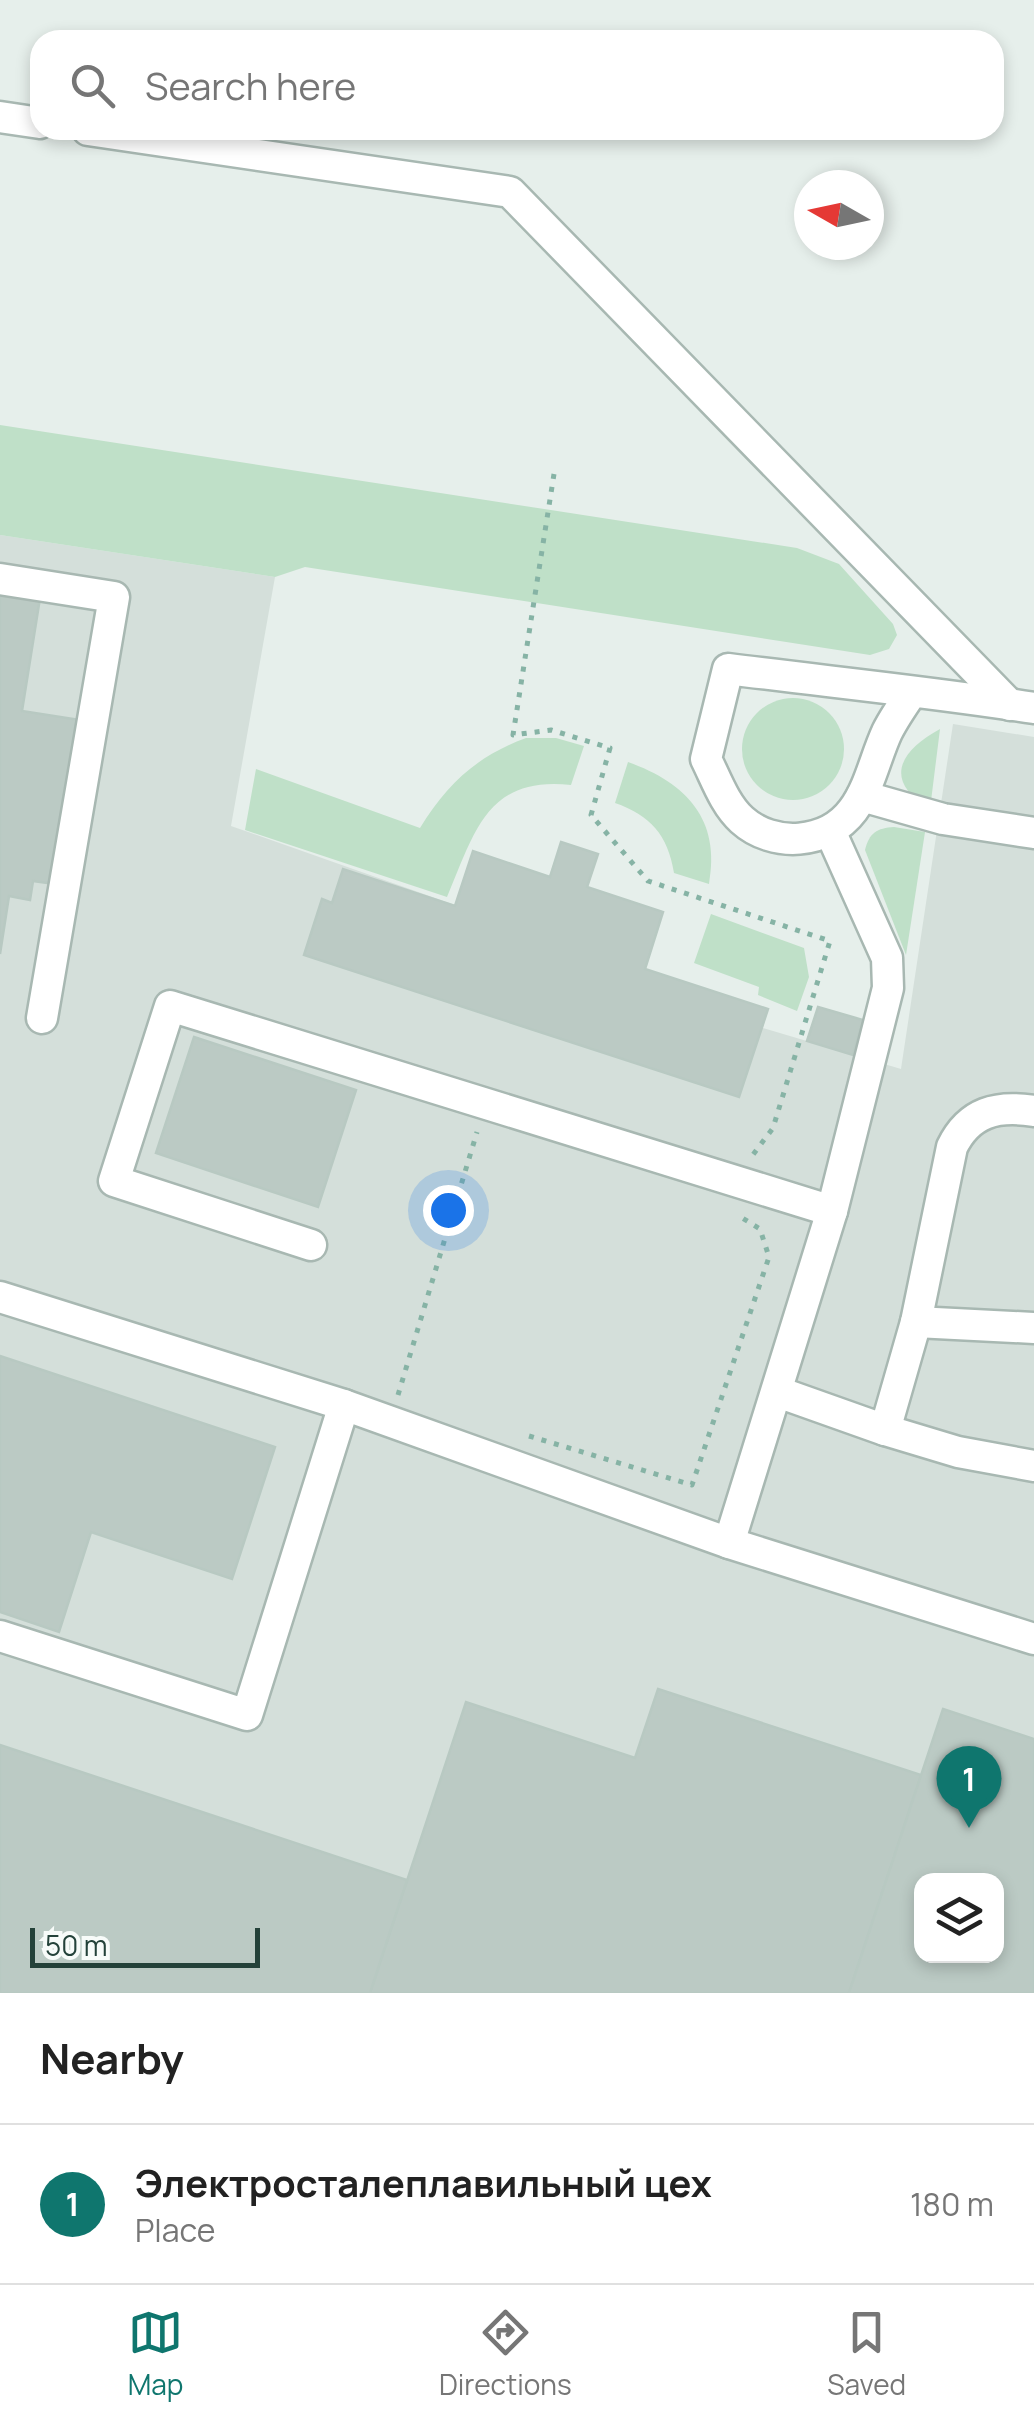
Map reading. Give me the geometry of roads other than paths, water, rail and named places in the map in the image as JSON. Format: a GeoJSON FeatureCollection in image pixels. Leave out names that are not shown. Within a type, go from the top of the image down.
{"type":"FeatureCollection","features":[{"type":"Feature","properties":{"kind":"street"},"geometry":{"type":"LineString","coordinates":[[0,117],[30,122]]}},
{"type":"Feature","properties":{"kind":"street"},"geometry":{"type":"LineString","coordinates":[[156,140],[510,192],[1022,706]]}},
{"type":"Feature","properties":{"kind":"street"},"geometry":{"type":"LineString","coordinates":[[0,579],[114,597],[42,1018]]}},
{"type":"Feature","properties":{"kind":"street"},"geometry":{"type":"LineString","coordinates":[[912,692],[888,730],[862,796],[850,816],[830,830],[786,840],[740,819],[706,760],[728,669],[912,692],[1022,706]]}},
{"type":"Feature","properties":{"kind":"street"},"geometry":{"type":"LineString","coordinates":[[862,796],[943,818],[1034,833]]}},
{"type":"Feature","properties":{"kind":"street"},"geometry":{"type":"LineString","coordinates":[[729,1542],[832,1211],[888,988],[886,958],[830,830]]}},
{"type":"Feature","properties":{"kind":"street"},"geometry":{"type":"LineString","coordinates":[[310,1245],[114,1181],[170,1006],[832,1211]]}},
{"type":"Feature","properties":{"kind":"street"},"geometry":{"type":"LineString","coordinates":[[886,1430],[916,1322],[952,1147],[961,1128],[986,1111],[1010,1107],[1034,1111]]}},
{"type":"Feature","properties":{"kind":"street"},"geometry":{"type":"LineString","coordinates":[[0,1297],[344,1405],[393,1409],[729,1542],[1034,1639]]}},
{"type":"Feature","properties":{"kind":"street"},"geometry":{"type":"LineString","coordinates":[[916,1322],[1034,1328]]}},
{"type":"Feature","properties":{"kind":"street"},"geometry":{"type":"LineString","coordinates":[[778,1392],[958,1452],[1034,1466]]}},
{"type":"Feature","properties":{"kind":"street"},"geometry":{"type":"LineString","coordinates":[[0,1636],[247,1715],[344,1405]]}},
{"type":"Feature","properties":{"kind":"place","name":"Электросталеплавильный цех"},"geometry":{"type":"Point","coordinates":[969,1828]}}]}
